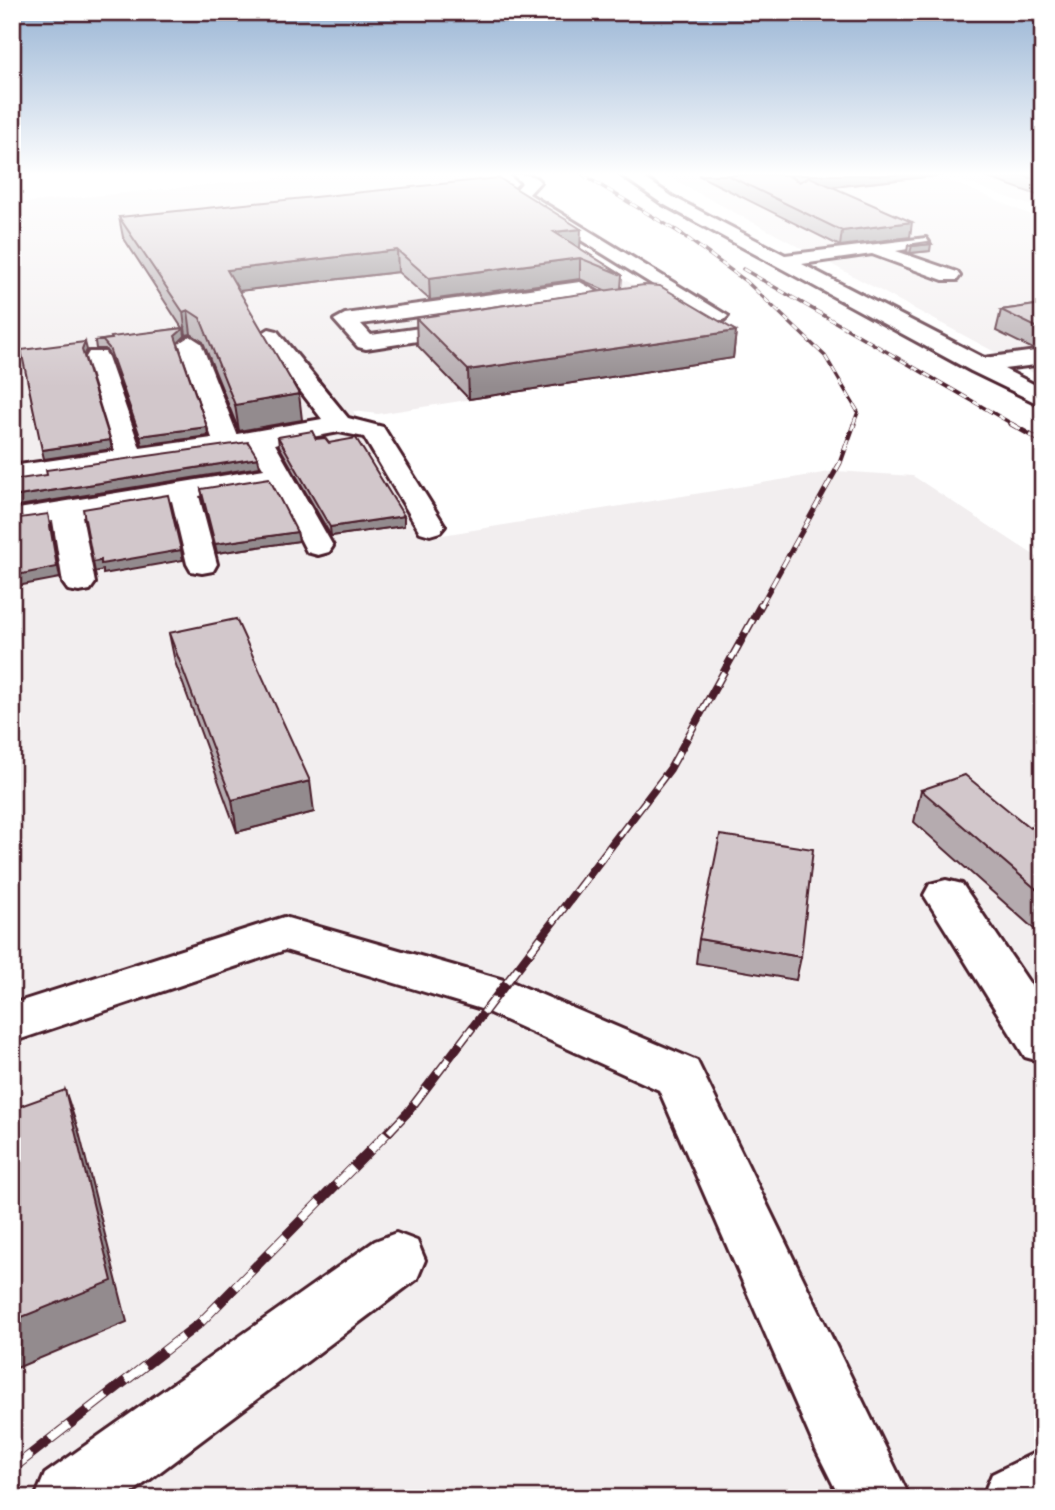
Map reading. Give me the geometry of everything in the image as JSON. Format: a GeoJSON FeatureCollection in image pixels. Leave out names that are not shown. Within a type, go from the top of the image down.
{"type":"FeatureCollection","features":[{"type":"Feature","properties":{"kind":"street"},"geometry":{"type":"LineString","coordinates":[[600,245],[717,316]]}},
{"type":"Feature","properties":{"kind":"street"},"geometry":{"type":"LineString","coordinates":[[752,245],[1043,399]]}},
{"type":"Feature","properties":{"kind":"street"},"geometry":{"type":"LineString","coordinates":[[781,261],[900,245]]}},
{"type":"Feature","properties":{"kind":"street"},"geometry":{"type":"LineString","coordinates":[[874,250],[950,276]]}},
{"type":"Feature","properties":{"kind":"street"},"geometry":{"type":"LineString","coordinates":[[490,324],[366,342],[345,320],[580,288],[614,307]]}},
{"type":"Feature","properties":{"kind":"street"},"geometry":{"type":"LineString","coordinates":[[587,311],[682,297]]}},
{"type":"Feature","properties":{"kind":"street"},"geometry":{"type":"LineString","coordinates":[[269,336],[339,424]]}},
{"type":"Feature","properties":{"kind":"street"},"geometry":{"type":"LineString","coordinates":[[190,343],[227,443]]}},
{"type":"Feature","properties":{"kind":"street"},"geometry":{"type":"LineString","coordinates":[[97,357],[130,457]]}},
{"type":"Feature","properties":{"kind":"street"},"geometry":{"type":"LineString","coordinates":[[979,366],[1043,357]]}},
{"type":"Feature","properties":{"kind":"street"},"geometry":{"type":"LineString","coordinates":[[12,474],[259,439],[339,424],[374,432],[430,526]]}},
{"type":"Feature","properties":{"kind":"street"},"geometry":{"type":"LineString","coordinates":[[259,439],[281,474],[317,546]]}},
{"type":"Feature","properties":{"kind":"street"},"geometry":{"type":"LineString","coordinates":[[12,519],[281,474]]}},
{"type":"Feature","properties":{"kind":"street"},"geometry":{"type":"LineString","coordinates":[[184,492],[202,564]]}},
{"type":"Feature","properties":{"kind":"street"},"geometry":{"type":"LineString","coordinates":[[66,510],[79,583]]}},
{"type":"Feature","properties":{"kind":"street"},"geometry":{"type":"LineString","coordinates":[[946,895],[1043,1043]]}},
{"type":"Feature","properties":{"kind":"street"},"geometry":{"type":"LineString","coordinates":[[12,1023],[284,933],[497,996],[679,1076],[839,1427],[876,1498]]}},
{"type":"Feature","properties":{"kind":"street"},"geometry":{"type":"LineString","coordinates":[[69,1498],[396,1259]]}},
{"type":"Feature","properties":{"kind":"street"},"geometry":{"type":"LineString","coordinates":[[1016,1498],[1043,1483]]}},
{"type":"Feature","properties":{"kind":"shaded area"},"geometry":{"type":"Polygon","coordinates":[[[12,245],[573,245],[603,267],[659,300],[733,358],[378,414],[353,411],[430,537],[836,471],[913,476],[1043,561],[1043,1498],[12,1498],[12,245]]]}},
{"type":"Feature","properties":{"kind":"shaded area"},"geometry":{"type":"Polygon","coordinates":[[[796,245],[1043,245],[1043,378],[796,245]]]}},
{"type":"Feature","properties":{"kind":"building"},"geometry":{"type":"Polygon","coordinates":[[[138,245],[575,245],[622,275],[580,258],[429,278],[397,250],[227,270],[299,394],[235,405],[200,318],[188,310],[183,312],[138,245]]]}},
{"type":"Feature","properties":{"kind":"building"},"geometry":{"type":"Polygon","coordinates":[[[644,285],[660,286],[736,331],[468,370],[416,318],[644,285]]]}},
{"type":"Feature","properties":{"kind":"building"},"geometry":{"type":"Polygon","coordinates":[[[1043,304],[1043,328],[1001,310],[1043,304]]]}},
{"type":"Feature","properties":{"kind":"building"},"geometry":{"type":"Polygon","coordinates":[[[184,328],[175,336],[207,427],[140,436],[109,348],[103,341],[95,341],[184,328]]]}},
{"type":"Feature","properties":{"kind":"building"},"geometry":{"type":"Polygon","coordinates":[[[85,342],[82,350],[110,440],[42,450],[21,350],[85,342]]]}},
{"type":"Feature","properties":{"kind":"building"},"geometry":{"type":"Polygon","coordinates":[[[312,431],[316,439],[325,438],[329,443],[356,438],[404,516],[330,527],[278,437],[312,431]]]}},
{"type":"Feature","properties":{"kind":"building"},"geometry":{"type":"Polygon","coordinates":[[[248,442],[258,458],[12,497],[12,480],[47,475],[46,470],[248,442]]]}},
{"type":"Feature","properties":{"kind":"building"},"geometry":{"type":"Polygon","coordinates":[[[269,478],[297,532],[215,544],[201,489],[269,478]]]}},
{"type":"Feature","properties":{"kind":"building"},"geometry":{"type":"Polygon","coordinates":[[[168,495],[181,550],[101,564],[101,560],[93,562],[83,509],[168,495]]]}},
{"type":"Feature","properties":{"kind":"building"},"geometry":{"type":"Polygon","coordinates":[[[48,514],[57,567],[12,576],[12,519],[48,514]]]}},
{"type":"Feature","properties":{"kind":"building"},"geometry":{"type":"Polygon","coordinates":[[[236,619],[310,781],[232,800],[169,633],[236,619]]]}},
{"type":"Feature","properties":{"kind":"building"},"geometry":{"type":"Polygon","coordinates":[[[965,775],[1030,828],[1043,823],[1043,895],[921,790],[965,775]]]}},
{"type":"Feature","properties":{"kind":"building"},"geometry":{"type":"Polygon","coordinates":[[[720,835],[813,849],[801,957],[699,939],[720,835]]]}},
{"type":"Feature","properties":{"kind":"building"},"geometry":{"type":"Polygon","coordinates":[[[65,1090],[112,1281],[12,1321],[12,1109],[65,1090]]]}},
{"type":"Feature","properties":{"kind":"railway"},"geometry":{"type":"LineString","coordinates":[[697,245],[747,282],[825,356],[858,412],[853,425]]}},
{"type":"Feature","properties":{"kind":"railway"},"geometry":{"type":"LineString","coordinates":[[743,269],[1014,425]]}},
{"type":"Feature","properties":{"kind":"railway"},"geometry":{"type":"LineString","coordinates":[[761,605],[840,463],[854,424]]}},
{"type":"Feature","properties":{"kind":"railway"},"geometry":{"type":"LineString","coordinates":[[1011,424],[1043,442]]}},
{"type":"Feature","properties":{"kind":"railway"},"geometry":{"type":"LineString","coordinates":[[619,836],[670,769],[762,603]]}},
{"type":"Feature","properties":{"kind":"railway"},"geometry":{"type":"LineString","coordinates":[[389,1132],[408,1112],[620,834]]}},
{"type":"Feature","properties":{"kind":"railway"},"geometry":{"type":"LineString","coordinates":[[12,1469],[200,1323],[390,1130]]}}]}
